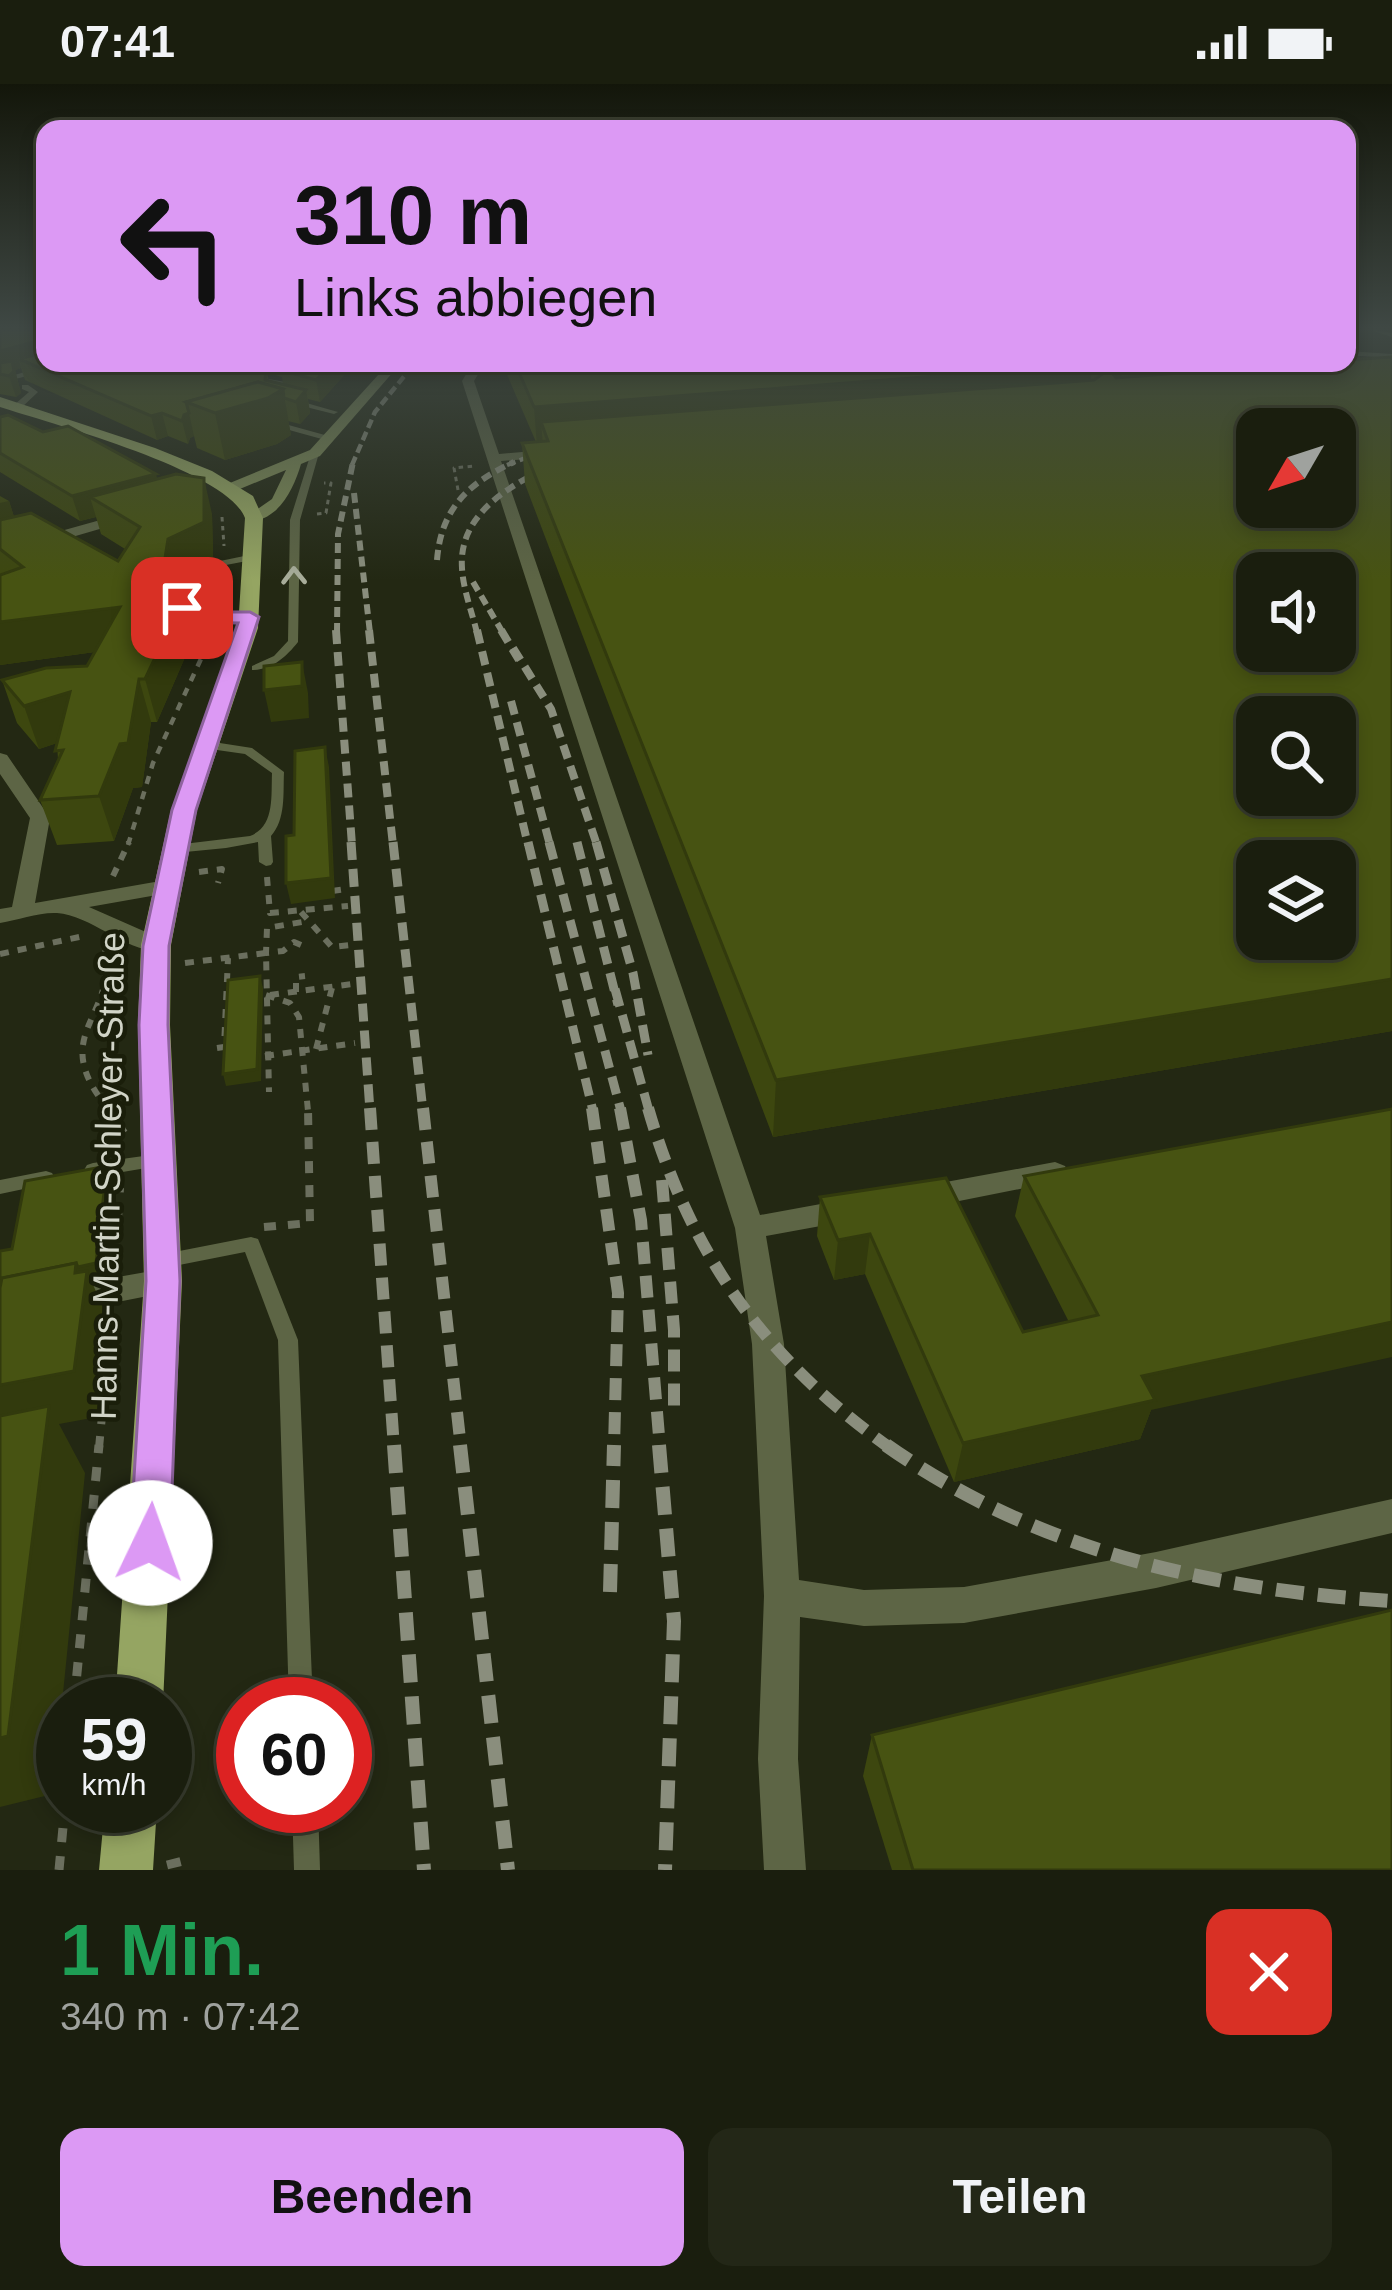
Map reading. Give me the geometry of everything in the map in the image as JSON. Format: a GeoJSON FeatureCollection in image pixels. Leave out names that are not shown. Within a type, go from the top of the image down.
{"type":"FeatureCollection","features":[{"type":"Feature","properties":{"kind":"main road"},"geometry":{"type":"LineString","coordinates":[[26,413],[148,451],[230,488],[250,503],[254,518],[278,501],[295,465]]}},
{"type":"Feature","properties":{"kind":"main road"},"geometry":{"type":"LineString","coordinates":[[230,488],[315,453],[351,413]]}},
{"type":"Feature","properties":{"kind":"main road","name":"Hanns-Martin-Schleyer-Straße"},"geometry":{"type":"LineString","coordinates":[[140,1677],[163,1271],[154,1025],[156,946],[175,850],[250,617],[254,518]]}},
{"type":"Feature","properties":{"kind":"main road"},"geometry":{"type":"LineString","coordinates":[[126,1870],[129,1833]]}},
{"type":"Feature","properties":{"kind":"street"},"geometry":{"type":"LineString","coordinates":[[479,413],[750,1228],[768,1344],[782,1596],[778,1759],[785,1870]]}},
{"type":"Feature","properties":{"kind":"street"},"geometry":{"type":"LineString","coordinates":[[493,458],[576,452]]}},
{"type":"Feature","properties":{"kind":"street"},"geometry":{"type":"LineString","coordinates":[[195,498],[230,488]]}},
{"type":"Feature","properties":{"kind":"street"},"geometry":{"type":"LineString","coordinates":[[0,553],[155,509]]}},
{"type":"Feature","properties":{"kind":"street"},"geometry":{"type":"LineString","coordinates":[[0,758],[40,818],[11,915],[166,887]]}},
{"type":"Feature","properties":{"kind":"street"},"geometry":{"type":"LineString","coordinates":[[55,906],[89,914],[156,946]]}},
{"type":"Feature","properties":{"kind":"street"},"geometry":{"type":"LineString","coordinates":[[750,1228],[1079,1168]]}},
{"type":"Feature","properties":{"kind":"street"},"geometry":{"type":"LineString","coordinates":[[45,1304],[163,1271]]}},
{"type":"Feature","properties":{"kind":"street"},"geometry":{"type":"LineString","coordinates":[[782,1596],[864,1608],[964,1605],[1156,1570],[1392,1516]]}},
{"type":"Feature","properties":{"kind":"lane"},"geometry":{"type":"LineString","coordinates":[[267,421],[329,439]]}},
{"type":"Feature","properties":{"kind":"lane"},"geometry":{"type":"LineString","coordinates":[[256,668],[278,658],[293,642],[295,520],[315,453]]}},
{"type":"Feature","properties":{"kind":"lane"},"geometry":{"type":"LineString","coordinates":[[250,617],[193,618],[182,608],[184,584],[224,563],[254,557]]}},
{"type":"Feature","properties":{"kind":"lane"},"geometry":{"type":"LineString","coordinates":[[175,850],[264,836],[272,828],[278,772],[248,751],[207,745]]}},
{"type":"Feature","properties":{"kind":"lane"},"geometry":{"type":"LineString","coordinates":[[264,836],[266,862]]}},
{"type":"Feature","properties":{"kind":"lane"},"geometry":{"type":"LineString","coordinates":[[0,1190],[161,1159]]}},
{"type":"Feature","properties":{"kind":"lane"},"geometry":{"type":"LineString","coordinates":[[163,1271],[251,1244],[288,1340],[300,1677]]}},
{"type":"Feature","properties":{"kind":"lane"},"geometry":{"type":"LineString","coordinates":[[305,1833],[307,1870]]}},
{"type":"Feature","properties":{"kind":"path"},"geometry":{"type":"LineString","coordinates":[[454,468],[458,490]]}},
{"type":"Feature","properties":{"kind":"path"},"geometry":{"type":"LineString","coordinates":[[326,513],[331,483]]}},
{"type":"Feature","properties":{"kind":"path"},"geometry":{"type":"LineString","coordinates":[[195,498],[214,507],[224,521],[224,563]]}},
{"type":"Feature","properties":{"kind":"path"},"geometry":{"type":"LineString","coordinates":[[113,871],[125,856],[153,763],[217,619]]}},
{"type":"Feature","properties":{"kind":"path"},"geometry":{"type":"LineString","coordinates":[[266,862],[271,927]]}},
{"type":"Feature","properties":{"kind":"path"},"geometry":{"type":"LineString","coordinates":[[332,890],[346,889]]}},
{"type":"Feature","properties":{"kind":"path"},"geometry":{"type":"LineString","coordinates":[[270,913],[348,906]]}},
{"type":"Feature","properties":{"kind":"path"},"geometry":{"type":"LineString","coordinates":[[301,912],[332,947],[350,945]]}},
{"type":"Feature","properties":{"kind":"path"},"geometry":{"type":"LineString","coordinates":[[268,1093],[267,928],[308,921]]}},
{"type":"Feature","properties":{"kind":"path"},"geometry":{"type":"LineString","coordinates":[[0,952],[85,934]]}},
{"type":"Feature","properties":{"kind":"path"},"geometry":{"type":"LineString","coordinates":[[217,1048],[224,1047],[224,959],[283,951],[294,942],[301,945]]}},
{"type":"Feature","properties":{"kind":"path"},"geometry":{"type":"LineString","coordinates":[[296,992],[296,977],[305,976]]}},
{"type":"Feature","properties":{"kind":"path"},"geometry":{"type":"LineString","coordinates":[[266,995],[352,984]]}},
{"type":"Feature","properties":{"kind":"path"},"geometry":{"type":"LineString","coordinates":[[316,1049],[332,987]]}},
{"type":"Feature","properties":{"kind":"path"},"geometry":{"type":"LineString","coordinates":[[264,1227],[310,1222],[306,1050],[293,1004],[266,995]]}},
{"type":"Feature","properties":{"kind":"path"},"geometry":{"type":"LineString","coordinates":[[265,1056],[355,1043]]}},
{"type":"Feature","properties":{"kind":"path"},"geometry":{"type":"LineString","coordinates":[[58,1870],[61,1833]]}},
{"type":"Feature","properties":{"kind":"building"},"geometry":{"type":"Polygon","coordinates":[[[655,413],[1236,413],[1236,528],[1356,528],[1356,413],[1392,413],[1392,979],[776,1080],[522,443],[548,441],[541,422],[655,413]]]}},
{"type":"Feature","properties":{"kind":"building"},"geometry":{"type":"Polygon","coordinates":[[[8,415],[43,432],[68,426],[156,474],[72,496],[0,453],[0,417],[8,415]]]}},
{"type":"Feature","properties":{"kind":"building"},"geometry":{"type":"Polygon","coordinates":[[[176,474],[204,478],[204,522],[168,539],[163,571],[180,585],[189,586],[145,679],[139,679],[128,743],[120,744],[99,796],[40,800],[63,750],[55,751],[70,692],[24,706],[2,680],[46,668],[87,666],[120,607],[0,622],[0,575],[23,567],[0,549],[0,520],[31,513],[118,561],[140,527],[90,497],[176,474]]]}},
{"type":"Feature","properties":{"kind":"building"},"geometry":{"type":"Polygon","coordinates":[[[210,567],[203,600],[192,597],[192,575],[210,567]]]}},
{"type":"Feature","properties":{"kind":"building"},"geometry":{"type":"Polygon","coordinates":[[[302,662],[302,686],[264,690],[264,666],[302,662]]]}},
{"type":"Feature","properties":{"kind":"building"},"geometry":{"type":"Polygon","coordinates":[[[325,747],[331,878],[286,883],[286,836],[294,835],[295,751],[325,747]]]}},
{"type":"Feature","properties":{"kind":"building"},"geometry":{"type":"Polygon","coordinates":[[[260,976],[257,1069],[223,1074],[228,980],[260,976]]]}},
{"type":"Feature","properties":{"kind":"building"},"geometry":{"type":"Polygon","coordinates":[[[1392,1109],[1392,1322],[1142,1376],[1155,1400],[963,1443],[870,1234],[838,1240],[820,1197],[946,1178],[1023,1332],[1098,1315],[1024,1176],[1392,1109]]]}},
{"type":"Feature","properties":{"kind":"building"},"geometry":{"type":"Polygon","coordinates":[[[107,1166],[96,1263],[78,1267],[76,1263],[0,1281],[0,1251],[12,1249],[25,1181],[107,1166]]]}},
{"type":"Feature","properties":{"kind":"building"},"geometry":{"type":"Polygon","coordinates":[[[76,1263],[75,1273],[87,1271],[74,1371],[0,1385],[2,1278],[76,1263]]]}},
{"type":"Feature","properties":{"kind":"building"},"geometry":{"type":"Polygon","coordinates":[[[49,1406],[8,1736],[0,1738],[0,1416],[49,1406]]]}},
{"type":"Feature","properties":{"kind":"building"},"geometry":{"type":"Polygon","coordinates":[[[1392,1610],[1392,1870],[913,1870],[872,1735],[1392,1610]]]}},
{"type":"Feature","properties":{"kind":"railway"},"geometry":{"type":"LineString","coordinates":[[353,463],[374,413]]}},
{"type":"Feature","properties":{"kind":"railway"},"geometry":{"type":"LineString","coordinates":[[512,463],[555,447]]}},
{"type":"Feature","properties":{"kind":"railway"},"geometry":{"type":"LineString","coordinates":[[337,633],[338,534],[353,463]]}},
{"type":"Feature","properties":{"kind":"railway"},"geometry":{"type":"LineString","coordinates":[[437,560],[444,526],[460,500],[483,479],[512,463]]}},
{"type":"Feature","properties":{"kind":"railway"},"geometry":{"type":"LineString","coordinates":[[507,465],[512,463]]}},
{"type":"Feature","properties":{"kind":"railway"},"geometry":{"type":"LineString","coordinates":[[477,633],[462,568],[469,531],[507,490],[557,463],[552,465]]}},
{"type":"Feature","properties":{"kind":"railway"},"geometry":{"type":"LineString","coordinates":[[354,493],[370,633]]}},
{"type":"Feature","properties":{"kind":"railway"},"geometry":{"type":"LineString","coordinates":[[473,582],[503,633]]}},
{"type":"Feature","properties":{"kind":"railway"},"geometry":{"type":"LineString","coordinates":[[336,630],[352,845]]}},
{"type":"Feature","properties":{"kind":"railway"},"geometry":{"type":"LineString","coordinates":[[369,630],[393,845]]}},
{"type":"Feature","properties":{"kind":"railway"},"geometry":{"type":"LineString","coordinates":[[477,630],[528,845]]}},
{"type":"Feature","properties":{"kind":"railway"},"geometry":{"type":"LineString","coordinates":[[501,630],[519,660]]}},
{"type":"Feature","properties":{"kind":"railway"},"geometry":{"type":"LineString","coordinates":[[513,648],[551,709],[596,842]]}},
{"type":"Feature","properties":{"kind":"railway"},"geometry":{"type":"LineString","coordinates":[[511,701],[550,845]]}},
{"type":"Feature","properties":{"kind":"railway"},"geometry":{"type":"LineString","coordinates":[[351,842],[370,1111]]}},
{"type":"Feature","properties":{"kind":"railway"},"geometry":{"type":"LineString","coordinates":[[393,842],[423,1111]]}},
{"type":"Feature","properties":{"kind":"railway"},"geometry":{"type":"LineString","coordinates":[[528,842],[593,1111]]}},
{"type":"Feature","properties":{"kind":"railway"},"geometry":{"type":"LineString","coordinates":[[549,842],[621,1111]]}},
{"type":"Feature","properties":{"kind":"railway"},"geometry":{"type":"LineString","coordinates":[[577,842],[618,1005]]}},
{"type":"Feature","properties":{"kind":"railway"},"geometry":{"type":"LineString","coordinates":[[596,842],[633,973],[648,1055]]}},
{"type":"Feature","properties":{"kind":"railway"},"geometry":{"type":"LineString","coordinates":[[615,989],[649,1111]]}},
{"type":"Feature","properties":{"kind":"railway"},"geometry":{"type":"LineString","coordinates":[[370,1108],[394,1448]]}},
{"type":"Feature","properties":{"kind":"railway"},"geometry":{"type":"LineString","coordinates":[[423,1108],[461,1448]]}},
{"type":"Feature","properties":{"kind":"railway"},"geometry":{"type":"LineString","coordinates":[[592,1108],[618,1293],[614,1448]]}},
{"type":"Feature","properties":{"kind":"railway"},"geometry":{"type":"LineString","coordinates":[[620,1108],[641,1220],[660,1448]]}},
{"type":"Feature","properties":{"kind":"railway"},"geometry":{"type":"LineString","coordinates":[[649,1111],[686,1211],[738,1300],[806,1378],[886,1445]]}},
{"type":"Feature","properties":{"kind":"railway"},"geometry":{"type":"LineString","coordinates":[[662,1180],[674,1330],[674,1414]]}},
{"type":"Feature","properties":{"kind":"railway"},"geometry":{"type":"LineString","coordinates":[[394,1445],[424,1870]]}},
{"type":"Feature","properties":{"kind":"railway"},"geometry":{"type":"LineString","coordinates":[[460,1445],[508,1870]]}},
{"type":"Feature","properties":{"kind":"railway"},"geometry":{"type":"LineString","coordinates":[[610,1592],[614,1445]]}},
{"type":"Feature","properties":{"kind":"railway"},"geometry":{"type":"LineString","coordinates":[[659,1445],[674,1621],[665,1870]]}},
{"type":"Feature","properties":{"kind":"railway"},"geometry":{"type":"LineString","coordinates":[[886,1445],[1003,1513],[1127,1559],[1258,1587],[1392,1601]]}},
{"type":"Feature","properties":{"kind":"railway"},"geometry":{"type":"LineString","coordinates":[[886,1445],[890,1448]]}},
{"type":"Feature","properties":{"kind":"route"},"geometry":{"type":"LineString","coordinates":[[150,1543],[163,1281],[154,1025],[156,946],[184,810],[250,617],[193,618],[182,608]]}}]}
